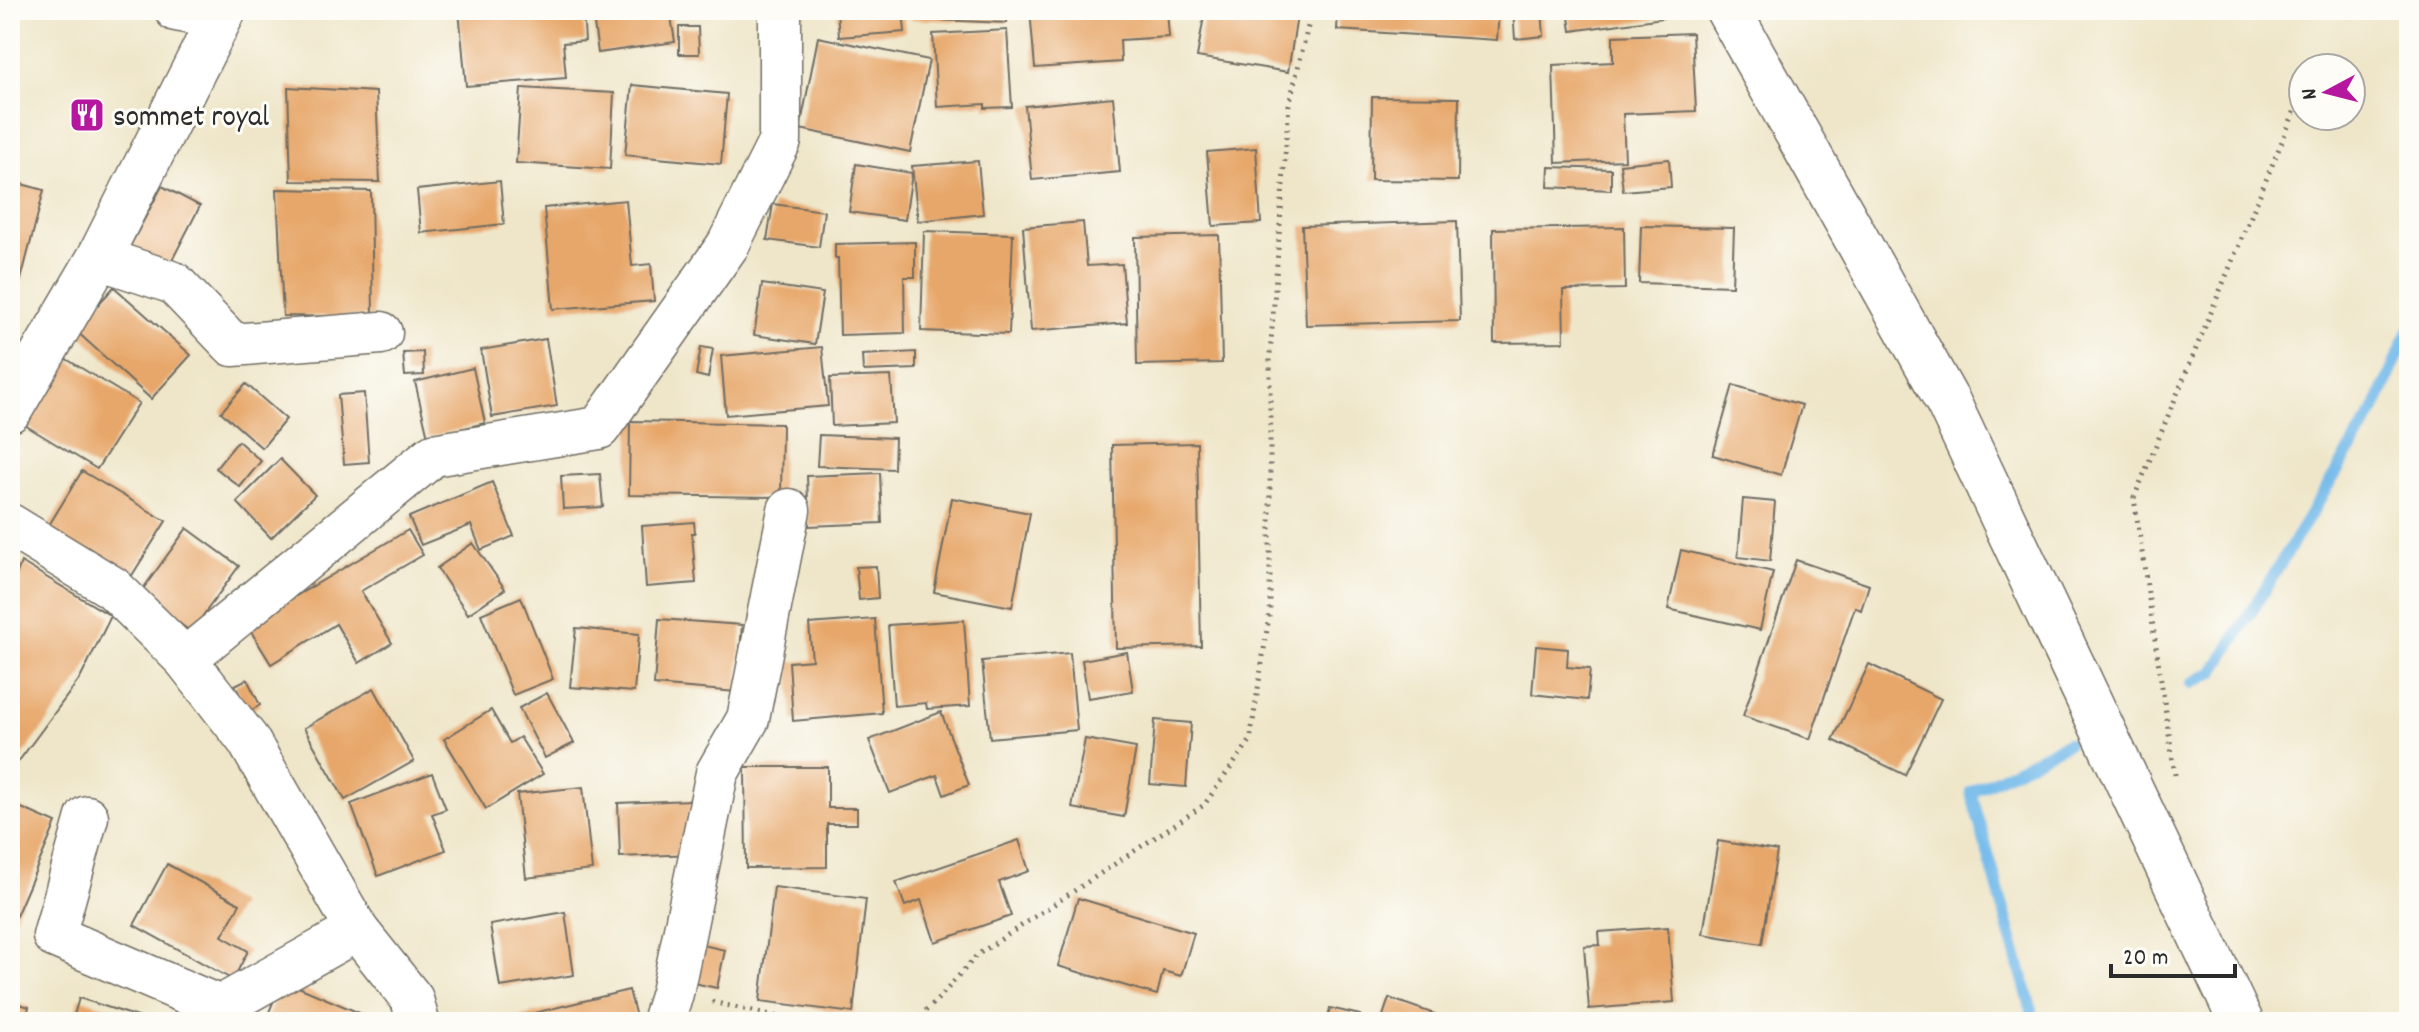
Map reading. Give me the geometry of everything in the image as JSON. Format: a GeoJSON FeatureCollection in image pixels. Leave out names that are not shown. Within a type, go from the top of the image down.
{"type":"FeatureCollection","features":[{"type":"Feature","properties":{"kind":"main road"},"geometry":{"type":"LineString","coordinates":[[1728,10],[1949,404],[2241,1022]]}},
{"type":"Feature","properties":{"kind":"main road"},"geometry":{"type":"LineString","coordinates":[[10,410],[99,258],[222,14]]}},
{"type":"Feature","properties":{"kind":"street"},"geometry":{"type":"LineString","coordinates":[[176,10],[222,14]]}},
{"type":"Feature","properties":{"kind":"street"},"geometry":{"type":"LineString","coordinates":[[185,659],[433,455],[599,428],[728,245],[780,141],[780,10]]}},
{"type":"Feature","properties":{"kind":"street"},"geometry":{"type":"LineString","coordinates":[[99,258],[174,283],[233,345],[381,333]]}},
{"type":"Feature","properties":{"kind":"street"},"geometry":{"type":"LineString","coordinates":[[668,1008],[717,773],[748,719],[789,510]]}},
{"type":"Feature","properties":{"kind":"street"},"geometry":{"type":"LineString","coordinates":[[10,525],[113,588],[185,659],[248,740],[357,930],[412,999],[418,1022]]}},
{"type":"Feature","properties":{"kind":"street"},"geometry":{"type":"LineString","coordinates":[[87,817],[54,936],[220,1007],[357,930]]}},
{"type":"Feature","properties":{"kind":"path"},"geometry":{"type":"LineString","coordinates":[[914,1022],[977,955],[1204,805],[1250,741],[1270,610],[1270,355],[1289,105],[1312,10]]}},
{"type":"Feature","properties":{"kind":"path"},"geometry":{"type":"LineString","coordinates":[[2177,790],[2134,498],[2287,129]]}},
{"type":"Feature","properties":{"kind":"path"},"geometry":{"type":"LineString","coordinates":[[668,1008],[803,1022]]}},
{"type":"Feature","properties":{"kind":"building"},"geometry":{"type":"Polygon","coordinates":[[[459,10],[583,10],[585,41],[563,43],[566,78],[466,86],[459,10]]]}},
{"type":"Feature","properties":{"kind":"building"},"geometry":{"type":"Polygon","coordinates":[[[592,10],[670,10],[675,42],[598,53],[592,10]]]}},
{"type":"Feature","properties":{"kind":"building"},"geometry":{"type":"Polygon","coordinates":[[[693,10],[721,10],[721,12],[694,16],[693,10]]]}},
{"type":"Feature","properties":{"kind":"building"},"geometry":{"type":"Polygon","coordinates":[[[837,10],[903,10],[905,32],[839,37],[837,10]]]}},
{"type":"Feature","properties":{"kind":"building"},"geometry":{"type":"Polygon","coordinates":[[[911,10],[1008,10],[1007,23],[911,19],[911,10]]]}},
{"type":"Feature","properties":{"kind":"building"},"geometry":{"type":"Polygon","coordinates":[[[1030,10],[1167,10],[1169,37],[1120,40],[1121,62],[1035,68],[1030,10]]]}},
{"type":"Feature","properties":{"kind":"building"},"geometry":{"type":"Polygon","coordinates":[[[1205,10],[1298,10],[1288,72],[1197,57],[1205,10]]]}},
{"type":"Feature","properties":{"kind":"building"},"geometry":{"type":"Polygon","coordinates":[[[1338,10],[1499,10],[1497,40],[1337,30],[1338,10]]]}},
{"type":"Feature","properties":{"kind":"building"},"geometry":{"type":"Polygon","coordinates":[[[1513,10],[1542,10],[1544,36],[1515,39],[1513,10]]]}},
{"type":"Feature","properties":{"kind":"building"},"geometry":{"type":"Polygon","coordinates":[[[1568,10],[1662,10],[1663,18],[1571,31],[1568,10]]]}},
{"type":"Feature","properties":{"kind":"building"},"geometry":{"type":"Polygon","coordinates":[[[679,27],[698,27],[699,54],[679,54],[679,27]]]}},
{"type":"Feature","properties":{"kind":"building"},"geometry":{"type":"Polygon","coordinates":[[[1007,30],[1012,107],[985,108],[985,104],[937,107],[933,34],[1007,30]]]}},
{"type":"Feature","properties":{"kind":"building"},"geometry":{"type":"Polygon","coordinates":[[[1692,33],[1696,111],[1623,114],[1625,160],[1556,163],[1553,65],[1613,62],[1613,36],[1692,33]]]}},
{"type":"Feature","properties":{"kind":"building"},"geometry":{"type":"Polygon","coordinates":[[[818,37],[929,60],[910,152],[800,129],[818,37]]]}},
{"type":"Feature","properties":{"kind":"building"},"geometry":{"type":"Polygon","coordinates":[[[632,85],[727,94],[721,164],[625,155],[632,85]]]}},
{"type":"Feature","properties":{"kind":"building"},"geometry":{"type":"Polygon","coordinates":[[[288,87],[376,92],[380,182],[291,181],[288,87]]]}},
{"type":"Feature","properties":{"kind":"building"},"geometry":{"type":"Polygon","coordinates":[[[521,88],[614,93],[610,169],[516,163],[521,88]]]}},
{"type":"Feature","properties":{"kind":"building"},"geometry":{"type":"Polygon","coordinates":[[[1113,97],[1120,172],[1032,180],[1025,106],[1113,97]]]}},
{"type":"Feature","properties":{"kind":"building"},"geometry":{"type":"Polygon","coordinates":[[[1372,97],[1459,98],[1458,181],[1371,180],[1372,97]]]}},
{"type":"Feature","properties":{"kind":"building"},"geometry":{"type":"Polygon","coordinates":[[[1256,148],[1261,223],[1213,226],[1207,152],[1256,148]]]}},
{"type":"Feature","properties":{"kind":"building"},"geometry":{"type":"Polygon","coordinates":[[[1669,159],[1671,187],[1623,191],[1620,164],[1669,159]]]}},
{"type":"Feature","properties":{"kind":"building"},"geometry":{"type":"Polygon","coordinates":[[[978,161],[983,214],[918,221],[912,166],[978,161]]]}},
{"type":"Feature","properties":{"kind":"building"},"geometry":{"type":"Polygon","coordinates":[[[856,164],[912,173],[905,220],[849,212],[856,164]]]}},
{"type":"Feature","properties":{"kind":"building"},"geometry":{"type":"Polygon","coordinates":[[[1549,167],[1611,169],[1611,190],[1548,187],[1549,167]]]}},
{"type":"Feature","properties":{"kind":"building"},"geometry":{"type":"Polygon","coordinates":[[[10,181],[44,190],[16,299],[10,297],[10,181]]]}},
{"type":"Feature","properties":{"kind":"building"},"geometry":{"type":"Polygon","coordinates":[[[500,181],[504,224],[421,233],[417,190],[500,181]]]}},
{"type":"Feature","properties":{"kind":"building"},"geometry":{"type":"Polygon","coordinates":[[[162,186],[200,206],[168,268],[129,248],[162,186]]]}},
{"type":"Feature","properties":{"kind":"building"},"geometry":{"type":"Polygon","coordinates":[[[277,189],[371,191],[373,317],[283,316],[277,189]]]}},
{"type":"Feature","properties":{"kind":"building"},"geometry":{"type":"Polygon","coordinates":[[[626,200],[632,266],[651,264],[654,301],[553,309],[544,208],[626,200]]]}},
{"type":"Feature","properties":{"kind":"building"},"geometry":{"type":"Polygon","coordinates":[[[773,204],[824,211],[819,247],[767,240],[773,204]]]}},
{"type":"Feature","properties":{"kind":"building"},"geometry":{"type":"Polygon","coordinates":[[[1457,221],[1460,321],[1306,325],[1302,226],[1457,221]]]}},
{"type":"Feature","properties":{"kind":"building"},"geometry":{"type":"Polygon","coordinates":[[[1083,222],[1087,266],[1122,264],[1127,323],[1031,331],[1023,227],[1083,222]]]}},
{"type":"Feature","properties":{"kind":"building"},"geometry":{"type":"Polygon","coordinates":[[[1641,226],[1734,228],[1732,286],[1639,283],[1641,226]]]}},
{"type":"Feature","properties":{"kind":"building"},"geometry":{"type":"Polygon","coordinates":[[[1624,227],[1625,289],[1563,290],[1564,342],[1494,343],[1493,229],[1624,227]]]}},
{"type":"Feature","properties":{"kind":"building"},"geometry":{"type":"Polygon","coordinates":[[[924,231],[1013,234],[1009,334],[921,331],[924,231]]]}},
{"type":"Feature","properties":{"kind":"building"},"geometry":{"type":"Polygon","coordinates":[[[1219,235],[1222,363],[1137,365],[1135,237],[1219,235]]]}},
{"type":"Feature","properties":{"kind":"building"},"geometry":{"type":"Polygon","coordinates":[[[915,242],[915,277],[904,277],[905,333],[840,335],[835,244],[915,242]]]}},
{"type":"Feature","properties":{"kind":"building"},"geometry":{"type":"Polygon","coordinates":[[[762,284],[823,293],[815,344],[754,335],[762,284]]]}},
{"type":"Feature","properties":{"kind":"building"},"geometry":{"type":"Polygon","coordinates":[[[114,287],[191,355],[151,399],[75,330],[114,287]]]}},
{"type":"Feature","properties":{"kind":"building"},"geometry":{"type":"Polygon","coordinates":[[[546,339],[557,406],[492,417],[481,350],[546,339]]]}},
{"type":"Feature","properties":{"kind":"building"},"geometry":{"type":"Polygon","coordinates":[[[701,347],[713,349],[708,378],[696,375],[701,347]]]}},
{"type":"Feature","properties":{"kind":"building"},"geometry":{"type":"Polygon","coordinates":[[[822,347],[828,406],[726,415],[721,356],[822,347]]]}},
{"type":"Feature","properties":{"kind":"building"},"geometry":{"type":"Polygon","coordinates":[[[423,352],[424,375],[405,376],[403,353],[423,352]]]}},
{"type":"Feature","properties":{"kind":"building"},"geometry":{"type":"Polygon","coordinates":[[[916,352],[916,369],[863,371],[862,355],[916,352]]]}},
{"type":"Feature","properties":{"kind":"building"},"geometry":{"type":"Polygon","coordinates":[[[63,357],[139,403],[97,469],[23,424],[63,357]]]}},
{"type":"Feature","properties":{"kind":"building"},"geometry":{"type":"Polygon","coordinates":[[[473,368],[485,423],[428,437],[415,382],[473,368]]]}},
{"type":"Feature","properties":{"kind":"building"},"geometry":{"type":"Polygon","coordinates":[[[891,376],[894,423],[832,426],[830,378],[891,376]]]}},
{"type":"Feature","properties":{"kind":"building"},"geometry":{"type":"Polygon","coordinates":[[[246,384],[286,419],[262,448],[221,412],[246,384]]]}},
{"type":"Feature","properties":{"kind":"building"},"geometry":{"type":"Polygon","coordinates":[[[1733,385],[1802,405],[1781,475],[1713,455],[1733,385]]]}},
{"type":"Feature","properties":{"kind":"building"},"geometry":{"type":"Polygon","coordinates":[[[364,393],[369,462],[344,464],[338,395],[364,393]]]}},
{"type":"Feature","properties":{"kind":"building"},"geometry":{"type":"Polygon","coordinates":[[[630,421],[782,424],[781,497],[629,495],[630,421]]]}},
{"type":"Feature","properties":{"kind":"building"},"geometry":{"type":"Polygon","coordinates":[[[819,435],[895,438],[894,469],[817,466],[819,435]]]}},
{"type":"Feature","properties":{"kind":"building"},"geometry":{"type":"Polygon","coordinates":[[[238,441],[261,461],[240,487],[216,468],[238,441]]]}},
{"type":"Feature","properties":{"kind":"building"},"geometry":{"type":"Polygon","coordinates":[[[1197,443],[1201,646],[1116,648],[1112,445],[1197,443]]]}},
{"type":"Feature","properties":{"kind":"building"},"geometry":{"type":"Polygon","coordinates":[[[280,459],[315,495],[271,538],[237,502],[280,459]]]}},
{"type":"Feature","properties":{"kind":"building"},"geometry":{"type":"Polygon","coordinates":[[[82,471],[166,521],[126,585],[43,535],[82,471]]]}},
{"type":"Feature","properties":{"kind":"building"},"geometry":{"type":"Polygon","coordinates":[[[880,473],[882,523],[809,526],[807,476],[880,473]]]}},
{"type":"Feature","properties":{"kind":"building"},"geometry":{"type":"Polygon","coordinates":[[[600,474],[603,507],[563,509],[561,476],[600,474]]]}},
{"type":"Feature","properties":{"kind":"building"},"geometry":{"type":"Polygon","coordinates":[[[492,482],[514,536],[481,550],[471,525],[421,545],[409,517],[492,482]]]}},
{"type":"Feature","properties":{"kind":"building"},"geometry":{"type":"Polygon","coordinates":[[[952,498],[1030,513],[1012,607],[934,592],[952,498]]]}},
{"type":"Feature","properties":{"kind":"building"},"geometry":{"type":"Polygon","coordinates":[[[1743,499],[1775,502],[1770,561],[1738,557],[1743,499]]]}},
{"type":"Feature","properties":{"kind":"building"},"geometry":{"type":"Polygon","coordinates":[[[694,522],[696,583],[646,587],[642,526],[694,522]]]}},
{"type":"Feature","properties":{"kind":"building"},"geometry":{"type":"Polygon","coordinates":[[[187,528],[239,566],[191,632],[140,593],[187,528]]]}},
{"type":"Feature","properties":{"kind":"building"},"geometry":{"type":"Polygon","coordinates":[[[408,530],[423,555],[361,591],[392,643],[359,663],[336,624],[271,664],[247,625],[408,530]]]}},
{"type":"Feature","properties":{"kind":"building"},"geometry":{"type":"Polygon","coordinates":[[[473,543],[505,589],[468,614],[437,568],[473,543]]]}},
{"type":"Feature","properties":{"kind":"building"},"geometry":{"type":"Polygon","coordinates":[[[1681,550],[1773,572],[1760,630],[1668,609],[1681,550]]]}},
{"type":"Feature","properties":{"kind":"building"},"geometry":{"type":"Polygon","coordinates":[[[1796,560],[1869,585],[1861,610],[1855,607],[1810,739],[1743,716],[1796,560]]]}},
{"type":"Feature","properties":{"kind":"building"},"geometry":{"type":"Polygon","coordinates":[[[21,562],[111,616],[81,677],[10,773],[10,593],[21,562]]]}},
{"type":"Feature","properties":{"kind":"building"},"geometry":{"type":"Polygon","coordinates":[[[876,566],[878,598],[859,600],[856,567],[876,566]]]}},
{"type":"Feature","properties":{"kind":"building"},"geometry":{"type":"Polygon","coordinates":[[[521,597],[553,679],[513,695],[481,614],[521,597]]]}},
{"type":"Feature","properties":{"kind":"building"},"geometry":{"type":"Polygon","coordinates":[[[659,619],[742,625],[737,692],[654,685],[659,619]]]}},
{"type":"Feature","properties":{"kind":"building"},"geometry":{"type":"Polygon","coordinates":[[[875,619],[882,713],[793,721],[789,662],[812,660],[809,624],[875,619]]]}},
{"type":"Feature","properties":{"kind":"building"},"geometry":{"type":"Polygon","coordinates":[[[964,620],[970,706],[927,709],[926,703],[894,706],[888,625],[964,620]]]}},
{"type":"Feature","properties":{"kind":"building"},"geometry":{"type":"Polygon","coordinates":[[[576,628],[639,634],[634,692],[570,687],[576,628]]]}},
{"type":"Feature","properties":{"kind":"building"},"geometry":{"type":"Polygon","coordinates":[[[1536,646],[1568,649],[1567,667],[1590,669],[1587,700],[1532,694],[1536,646]]]}},
{"type":"Feature","properties":{"kind":"building"},"geometry":{"type":"Polygon","coordinates":[[[1127,652],[1133,691],[1088,698],[1082,660],[1127,652]]]}},
{"type":"Feature","properties":{"kind":"building"},"geometry":{"type":"Polygon","coordinates":[[[1070,653],[1077,730],[990,738],[982,661],[1070,653]]]}},
{"type":"Feature","properties":{"kind":"building"},"geometry":{"type":"Polygon","coordinates":[[[1869,664],[1941,699],[1905,775],[1833,740],[1869,664]]]}},
{"type":"Feature","properties":{"kind":"building"},"geometry":{"type":"Polygon","coordinates":[[[247,679],[260,705],[248,712],[235,685],[247,679]]]}},
{"type":"Feature","properties":{"kind":"building"},"geometry":{"type":"Polygon","coordinates":[[[374,688],[414,761],[345,800],[304,728],[374,688]]]}},
{"type":"Feature","properties":{"kind":"building"},"geometry":{"type":"Polygon","coordinates":[[[547,693],[574,743],[545,758],[519,708],[547,693]]]}},
{"type":"Feature","properties":{"kind":"building"},"geometry":{"type":"Polygon","coordinates":[[[491,710],[510,743],[520,737],[543,774],[486,809],[444,739],[491,710]]]}},
{"type":"Feature","properties":{"kind":"building"},"geometry":{"type":"Polygon","coordinates":[[[941,712],[969,785],[944,795],[937,775],[890,793],[869,740],[941,712]]]}},
{"type":"Feature","properties":{"kind":"building"},"geometry":{"type":"Polygon","coordinates":[[[1155,720],[1191,723],[1186,787],[1150,784],[1155,720]]]}},
{"type":"Feature","properties":{"kind":"building"},"geometry":{"type":"Polygon","coordinates":[[[1085,739],[1136,748],[1124,817],[1072,808],[1085,739]]]}},
{"type":"Feature","properties":{"kind":"building"},"geometry":{"type":"Polygon","coordinates":[[[745,767],[828,767],[828,808],[857,808],[857,824],[827,824],[827,867],[746,868],[745,767]]]}},
{"type":"Feature","properties":{"kind":"building"},"geometry":{"type":"Polygon","coordinates":[[[432,773],[446,809],[432,814],[446,850],[378,876],[351,804],[432,773]]]}},
{"type":"Feature","properties":{"kind":"building"},"geometry":{"type":"Polygon","coordinates":[[[583,787],[592,870],[526,878],[517,794],[583,787]]]}},
{"type":"Feature","properties":{"kind":"building"},"geometry":{"type":"Polygon","coordinates":[[[691,800],[693,854],[620,857],[618,803],[691,800]]]}},
{"type":"Feature","properties":{"kind":"building"},"geometry":{"type":"Polygon","coordinates":[[[10,803],[56,823],[10,930],[10,803]]]}},
{"type":"Feature","properties":{"kind":"building"},"geometry":{"type":"Polygon","coordinates":[[[1019,840],[1029,871],[999,882],[1011,916],[935,942],[921,900],[905,906],[896,882],[1019,840]]]}},
{"type":"Feature","properties":{"kind":"building"},"geometry":{"type":"Polygon","coordinates":[[[1718,841],[1777,851],[1762,944],[1703,934],[1718,841]]]}},
{"type":"Feature","properties":{"kind":"building"},"geometry":{"type":"Polygon","coordinates":[[[167,864],[240,904],[222,936],[248,951],[233,980],[134,925],[167,864]]]}},
{"type":"Feature","properties":{"kind":"building"},"geometry":{"type":"Polygon","coordinates":[[[774,887],[866,899],[853,1013],[760,1001],[774,887]]]}},
{"type":"Feature","properties":{"kind":"building"},"geometry":{"type":"Polygon","coordinates":[[[1078,898],[1194,933],[1181,976],[1163,971],[1157,995],[1058,966],[1078,898]]]}},
{"type":"Feature","properties":{"kind":"building"},"geometry":{"type":"Polygon","coordinates":[[[565,912],[574,975],[500,987],[490,925],[565,912]]]}},
{"type":"Feature","properties":{"kind":"building"},"geometry":{"type":"Polygon","coordinates":[[[1668,927],[1674,1002],[1589,1009],[1584,946],[1600,945],[1599,932],[1668,927]]]}},
{"type":"Feature","properties":{"kind":"building"},"geometry":{"type":"Polygon","coordinates":[[[698,944],[725,950],[717,988],[689,982],[698,944]]]}},
{"type":"Feature","properties":{"kind":"building"},"geometry":{"type":"Polygon","coordinates":[[[282,980],[369,1017],[366,1022],[265,1022],[282,980]]]}},
{"type":"Feature","properties":{"kind":"building"},"geometry":{"type":"Polygon","coordinates":[[[629,990],[636,1017],[614,1022],[497,1022],[629,990]]]}},
{"type":"Feature","properties":{"kind":"building"},"geometry":{"type":"Polygon","coordinates":[[[79,998],[144,1019],[143,1022],[72,1022],[79,998]]]}},
{"type":"Feature","properties":{"kind":"building"},"geometry":{"type":"Polygon","coordinates":[[[1389,998],[1446,1018],[1444,1022],[1381,1022],[1389,998]]]}},
{"type":"Feature","properties":{"kind":"building"},"geometry":{"type":"Polygon","coordinates":[[[10,1001],[29,1007],[25,1022],[10,1022],[10,1001]]]}},
{"type":"Feature","properties":{"kind":"building"},"geometry":{"type":"Polygon","coordinates":[[[1330,1008],[1360,1015],[1358,1022],[1327,1022],[1330,1008]]]}},
{"type":"Feature","properties":{"kind":"waterway"},"geometry":{"type":"LineString","coordinates":[[2192,683],[2214,672],[2374,411],[2409,330]]}},
{"type":"Feature","properties":{"kind":"waterway"},"geometry":{"type":"LineString","coordinates":[[2035,1022],[1971,792],[2068,743]]}},
{"type":"Feature","properties":{"kind":"place","name":"sommet royal"},"geometry":{"type":"Point","coordinates":[87,115]}}]}
